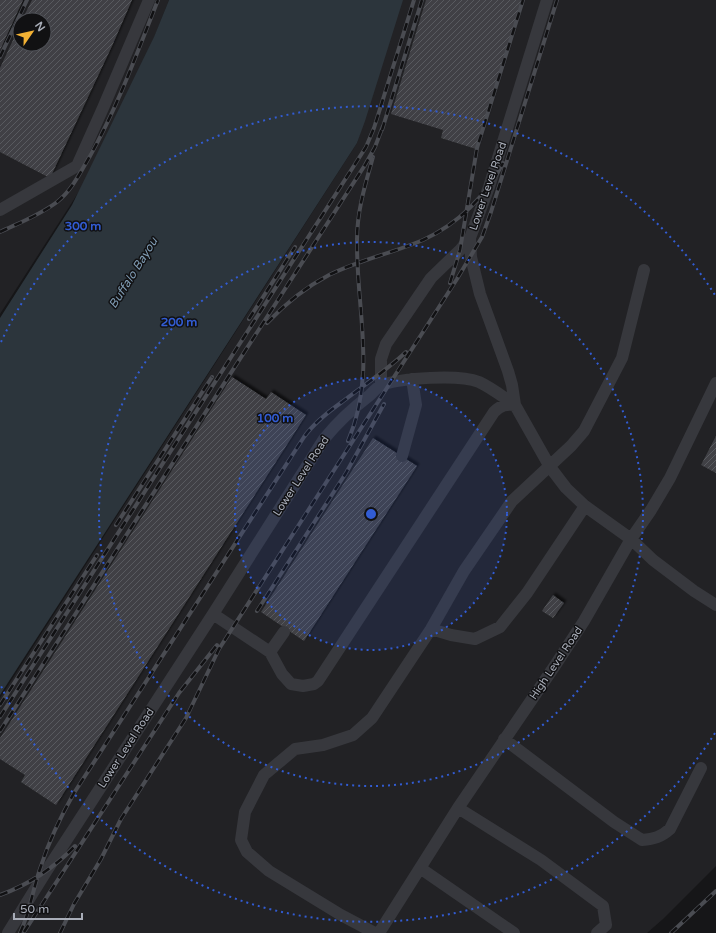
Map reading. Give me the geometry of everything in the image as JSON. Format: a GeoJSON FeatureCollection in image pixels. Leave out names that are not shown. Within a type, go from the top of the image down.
{"type":"FeatureCollection","features":[{"type":"Feature","properties":{"kind":"lane"},"geometry":{"type":"LineString","coordinates":[[0,210],[77,166],[149,0]]}},
{"type":"Feature","properties":{"kind":"lane","name":"Lower Level Road"},"geometry":{"type":"LineString","coordinates":[[515,405],[508,371],[480,294],[471,257],[470,238],[488,187],[548,0]]}},
{"type":"Feature","properties":{"kind":"lane"},"geometry":{"type":"LineString","coordinates":[[380,386],[381,359],[386,344],[431,278],[460,250],[470,238]]}},
{"type":"Feature","properties":{"kind":"lane"},"geometry":{"type":"LineString","coordinates":[[375,933],[341,915],[269,871],[247,852],[241,840],[245,812],[264,776],[295,749],[323,745],[353,735],[372,718],[431,629],[464,572],[512,501],[550,467],[584,431],[622,358],[644,270]]}},
{"type":"Feature","properties":{"kind":"lane","name":"Lower Level Road"},"geometry":{"type":"LineString","coordinates":[[8,933],[46,870],[213,614],[324,440],[335,426],[360,402],[380,386],[412,380],[450,378],[477,381],[515,405]]}},
{"type":"Feature","properties":{"kind":"lane"},"geometry":{"type":"LineString","coordinates":[[402,456],[416,405],[412,380]]}},
{"type":"Feature","properties":{"kind":"lane","name":"High Level Road"},"geometry":{"type":"LineString","coordinates":[[379,933],[458,808],[584,621],[631,539],[651,510],[670,478],[716,384]]}},
{"type":"Feature","properties":{"kind":"lane"},"geometry":{"type":"LineString","coordinates":[[213,614],[270,652],[282,674],[291,684],[303,686],[314,684],[318,681],[494,412],[498,407],[504,404],[515,405],[550,467],[566,488],[585,506],[631,539],[654,560],[694,591],[716,605]]}},
{"type":"Feature","properties":{"kind":"lane"},"geometry":{"type":"LineString","coordinates":[[431,629],[450,635],[475,639],[500,627],[527,593],[585,506]]}},
{"type":"Feature","properties":{"kind":"lane"},"geometry":{"type":"LineString","coordinates":[[270,652],[284,632]]}},
{"type":"Feature","properties":{"kind":"lane"},"geometry":{"type":"LineString","coordinates":[[504,739],[614,822],[642,840],[654,839],[663,835],[670,829],[701,768]]}},
{"type":"Feature","properties":{"kind":"lane"},"geometry":{"type":"LineString","coordinates":[[458,808],[541,860],[603,906],[606,925],[597,933]]}},
{"type":"Feature","properties":{"kind":"lane"},"geometry":{"type":"LineString","coordinates":[[420,868],[514,933]]}},
{"type":"Feature","properties":{"kind":"shaded area"},"geometry":{"type":"Polygon","coordinates":[[[0,0],[169,0],[152,43],[80,190],[0,314],[0,0]]]}},
{"type":"Feature","properties":{"kind":"shaded area"},"geometry":{"type":"Polygon","coordinates":[[[402,0],[716,0],[716,866],[647,933],[0,933],[0,698],[357,143],[402,0]]]}},
{"type":"Feature","properties":{"kind":"water","name":"Buffalo Bayou"},"geometry":{"type":"Polygon","coordinates":[[[169,0],[403,0],[357,143],[0,695],[0,318],[72,205],[154,37],[169,0]]]}},
{"type":"Feature","properties":{"kind":"building"},"geometry":{"type":"Polygon","coordinates":[[[0,0],[23,0],[17,12],[12,12],[12,24],[0,50],[0,0]]]}},
{"type":"Feature","properties":{"kind":"building"},"geometry":{"type":"Polygon","coordinates":[[[32,0],[132,0],[50,178],[0,152],[0,68],[12,42],[12,52],[52,52],[52,12],[26,12],[32,0]]]}},
{"type":"Feature","properties":{"kind":"building"},"geometry":{"type":"Polygon","coordinates":[[[426,0],[522,0],[476,149],[441,138],[443,130],[391,114],[426,0]]]}},
{"type":"Feature","properties":{"kind":"building"},"geometry":{"type":"Polygon","coordinates":[[[232,377],[266,399],[271,392],[306,415],[56,805],[21,782],[25,775],[0,759],[0,738],[232,377]]]}},
{"type":"Feature","properties":{"kind":"building"},"geometry":{"type":"Polygon","coordinates":[[[716,436],[716,473],[701,465],[716,436]]]}},
{"type":"Feature","properties":{"kind":"building"},"geometry":{"type":"Polygon","coordinates":[[[373,438],[417,466],[304,641],[261,612],[373,438]]]}},
{"type":"Feature","properties":{"kind":"building"},"geometry":{"type":"Polygon","coordinates":[[[553,595],[564,603],[553,618],[542,611],[553,595]]]}},
{"type":"Feature","properties":{"kind":"railway"},"geometry":{"type":"LineString","coordinates":[[0,57],[27,0]]}},
{"type":"Feature","properties":{"kind":"railway"},"geometry":{"type":"LineString","coordinates":[[0,232],[50,207],[67,192],[75,181],[100,137],[127,79],[158,0]]}},
{"type":"Feature","properties":{"kind":"railway"},"geometry":{"type":"LineString","coordinates":[[0,717],[366,147],[374,128],[414,0]]}},
{"type":"Feature","properties":{"kind":"railway"},"geometry":{"type":"LineString","coordinates":[[382,130],[422,0]]}},
{"type":"Feature","properties":{"kind":"railway"},"geometry":{"type":"LineString","coordinates":[[450,283],[460,250],[477,148],[523,0]]}},
{"type":"Feature","properties":{"kind":"railway"},"geometry":{"type":"LineString","coordinates":[[60,933],[74,904],[101,859],[121,819],[186,718],[219,649],[457,279],[482,237],[557,0]]}},
{"type":"Feature","properties":{"kind":"railway"},"geometry":{"type":"LineString","coordinates":[[0,731],[365,165],[375,147],[383,126]]}},
{"type":"Feature","properties":{"kind":"railway"},"geometry":{"type":"LineString","coordinates":[[348,441],[357,416],[362,391],[363,341],[357,229],[362,198],[373,157]]}},
{"type":"Feature","properties":{"kind":"railway"},"geometry":{"type":"LineString","coordinates":[[267,323],[296,296],[329,275],[352,265],[423,240],[448,226],[470,208],[479,198],[488,187],[503,163]]}},
{"type":"Feature","properties":{"kind":"railway"},"geometry":{"type":"LineString","coordinates":[[249,319],[295,247]]}},
{"type":"Feature","properties":{"kind":"railway"},"geometry":{"type":"LineString","coordinates":[[20,933],[48,847],[74,793],[304,437],[326,414],[399,359],[406,352]]}},
{"type":"Feature","properties":{"kind":"railway"},"geometry":{"type":"LineString","coordinates":[[116,525],[212,377]]}},
{"type":"Feature","properties":{"kind":"railway"},"geometry":{"type":"LineString","coordinates":[[257,611],[346,473],[384,404]]}},
{"type":"Feature","properties":{"kind":"railway"},"geometry":{"type":"LineString","coordinates":[[0,705],[97,555]]}},
{"type":"Feature","properties":{"kind":"railway"},"geometry":{"type":"LineString","coordinates":[[24,932],[179,693],[217,645]]}},
{"type":"Feature","properties":{"kind":"railway"},"geometry":{"type":"LineString","coordinates":[[0,895],[31,881],[59,861],[75,846]]}},
{"type":"Feature","properties":{"kind":"railway"},"geometry":{"type":"LineString","coordinates":[[671,933],[716,891]]}}]}
